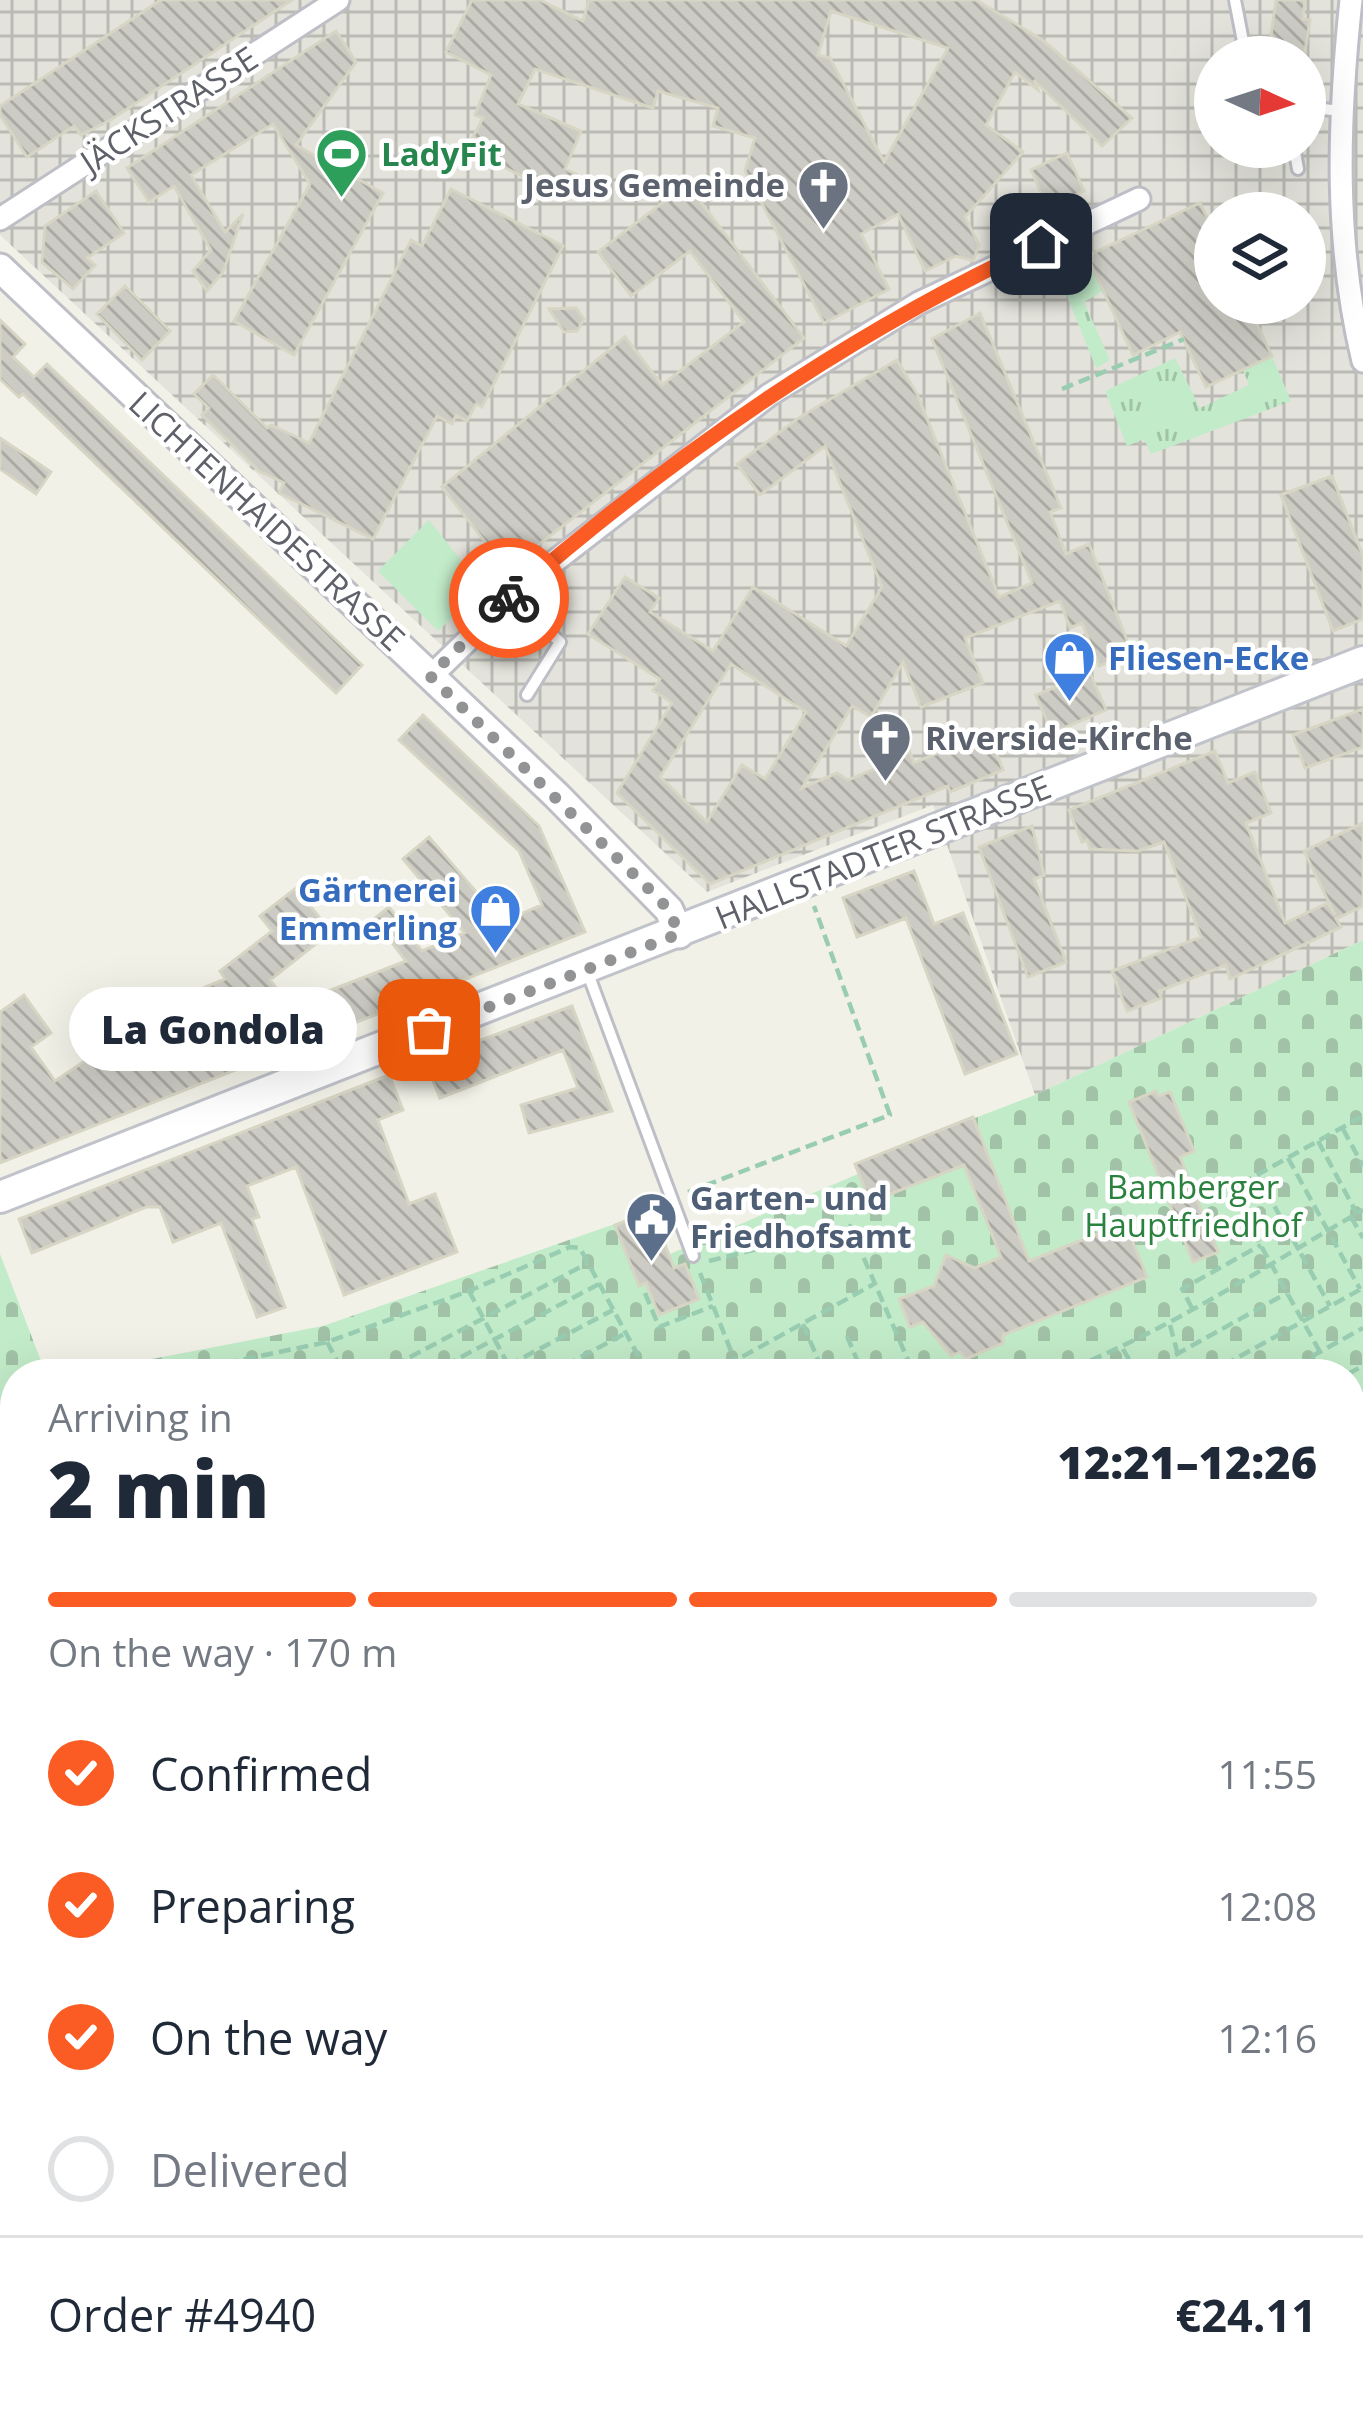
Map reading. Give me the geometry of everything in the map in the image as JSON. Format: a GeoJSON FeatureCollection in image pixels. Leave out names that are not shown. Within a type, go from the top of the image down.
{"type":"FeatureCollection","features":[{"type":"Feature","properties":{"kind":"main road","name":"HALLSTADTER STRASSE"},"geometry":{"type":"LineString","coordinates":[[0,1197],[1363,662]]}},
{"type":"Feature","properties":{"kind":"street","name":"JÄCKSTRASSE"},"geometry":{"type":"LineString","coordinates":[[0,219],[338,0]]}},
{"type":"Feature","properties":{"kind":"street"},"geometry":{"type":"LineString","coordinates":[[1351,0],[1341,111],[1345,274],[1363,361]]}},
{"type":"Feature","properties":{"kind":"street"},"geometry":{"type":"LineString","coordinates":[[430,676],[511,596],[769,395],[935,294],[1139,199]]}},
{"type":"Feature","properties":{"kind":"street","name":"LICHTENHAIDESTRASSE"},"geometry":{"type":"LineString","coordinates":[[0,268],[654,894],[669,910],[679,934]]}},
{"type":"Feature","properties":{"kind":"lane"},"geometry":{"type":"LineString","coordinates":[[1235,0],[1242,36]]}},
{"type":"Feature","properties":{"kind":"lane"},"geometry":{"type":"LineString","coordinates":[[1326,109],[1341,111]]}},
{"type":"Feature","properties":{"kind":"lane"},"geometry":{"type":"LineString","coordinates":[[511,596],[560,642],[527,695]]}},
{"type":"Feature","properties":{"kind":"lane"},"geometry":{"type":"LineString","coordinates":[[586,968],[693,1256]]}},
{"type":"Feature","properties":{"kind":"path"},"geometry":{"type":"LineString","coordinates":[[1062,389],[1184,339]]}},
{"type":"Feature","properties":{"kind":"path"},"geometry":{"type":"LineString","coordinates":[[672,1198],[890,1115],[806,884]]}},
{"type":"Feature","properties":{"kind":"path"},"geometry":{"type":"LineString","coordinates":[[1320,1352],[1230,1190],[1363,1116]]}},
{"type":"Feature","properties":{"kind":"path"},"geometry":{"type":"LineString","coordinates":[[1342,1128],[1363,1166]]}},
{"type":"Feature","properties":{"kind":"path"},"geometry":{"type":"LineString","coordinates":[[1318,1142],[1357,1214],[1363,1238]]}},
{"type":"Feature","properties":{"kind":"path"},"geometry":{"type":"LineString","coordinates":[[1235,1359],[1362,1288],[1288,1158]]}},
{"type":"Feature","properties":{"kind":"path"},"geometry":{"type":"LineString","coordinates":[[1257,1175],[1330,1306]]}},
{"type":"Feature","properties":{"kind":"path"},"geometry":{"type":"LineString","coordinates":[[1097,1359],[1170,1325],[1357,1214]]}},
{"type":"Feature","properties":{"kind":"path"},"geometry":{"type":"LineString","coordinates":[[734,1359],[697,1264],[850,1226],[908,1359]]}},
{"type":"Feature","properties":{"kind":"path"},"geometry":{"type":"LineString","coordinates":[[1192,1308],[1181,1289],[1261,1245]]}},
{"type":"Feature","properties":{"kind":"path"},"geometry":{"type":"LineString","coordinates":[[258,1359],[327,1342],[470,1291],[570,1247],[580,1248],[639,1359]]}},
{"type":"Feature","properties":{"kind":"path"},"geometry":{"type":"LineString","coordinates":[[405,1359],[588,1263]]}},
{"type":"Feature","properties":{"kind":"path"},"geometry":{"type":"LineString","coordinates":[[457,1359],[599,1284]]}},
{"type":"Feature","properties":{"kind":"path"},"geometry":{"type":"LineString","coordinates":[[739,1359],[875,1284]]}},
{"type":"Feature","properties":{"kind":"path"},"geometry":{"type":"LineString","coordinates":[[470,1291],[505,1359]]}},
{"type":"Feature","properties":{"kind":"path"},"geometry":{"type":"LineString","coordinates":[[646,1293],[659,1327],[713,1306]]}},
{"type":"Feature","properties":{"kind":"path"},"geometry":{"type":"LineString","coordinates":[[1175,1355],[1287,1293]]}},
{"type":"Feature","properties":{"kind":"path"},"geometry":{"type":"LineString","coordinates":[[519,1359],[613,1310]]}},
{"type":"Feature","properties":{"kind":"path"},"geometry":{"type":"LineString","coordinates":[[803,1324],[818,1359]]}},
{"type":"Feature","properties":{"kind":"path"},"geometry":{"type":"LineString","coordinates":[[1170,1325],[1177,1359]]}},
{"type":"Feature","properties":{"kind":"path"},"geometry":{"type":"LineString","coordinates":[[1307,1359],[1363,1328]]}},
{"type":"Feature","properties":{"kind":"path"},"geometry":{"type":"LineString","coordinates":[[577,1359],[626,1333]]}},
{"type":"Feature","properties":{"kind":"path"},"geometry":{"type":"LineString","coordinates":[[847,1336],[857,1359]]}},
{"type":"Feature","properties":{"kind":"path"},"geometry":{"type":"LineString","coordinates":[[327,1342],[336,1359]]}},
{"type":"Feature","properties":{"kind":"path"},"geometry":{"type":"LineString","coordinates":[[1123,1349],[1129,1359]]}},
{"type":"Feature","properties":{"kind":"shaded area"},"geometry":{"type":"Polygon","coordinates":[[[0,0],[1363,0],[1363,940],[1035,1095],[933,805],[707,892],[0,235],[0,0]]]}},
{"type":"Feature","properties":{"kind":"green space"},"geometry":{"type":"Polygon","coordinates":[[[1087,256],[1103,291],[1084,302],[1110,360],[1096,368],[1057,271],[1087,256]]]}},
{"type":"Feature","properties":{"kind":"green space"},"geometry":{"type":"Polygon","coordinates":[[[1272,356],[1291,401],[1151,454],[1144,439],[1127,446],[1105,391],[1175,358],[1200,408],[1249,385],[1243,370],[1272,356]]]}},
{"type":"Feature","properties":{"kind":"green space"},"geometry":{"type":"Polygon","coordinates":[[[429,520],[483,588],[438,631],[378,571],[429,520]]]}},
{"type":"Feature","properties":{"kind":"green space","name":"Bamberger Hauptfriedhof"},"geometry":{"type":"Polygon","coordinates":[[[1363,940],[1363,1359],[152,1359],[323,1326],[652,1211],[670,1254],[858,1174],[855,1164],[1035,1095],[1363,940]]]}},
{"type":"Feature","properties":{"kind":"green space"},"geometry":{"type":"Polygon","coordinates":[[[0,1254],[40,1359],[0,1359],[0,1254]]]}},
{"type":"Feature","properties":{"kind":"building"},"geometry":{"type":"Polygon","coordinates":[[[161,0],[292,0],[112,119],[81,135],[74,126],[27,157],[0,115],[0,106],[161,0]]]}},
{"type":"Feature","properties":{"kind":"building"},"geometry":{"type":"Polygon","coordinates":[[[472,0],[540,0],[583,21],[589,0],[976,0],[1044,41],[1132,118],[1102,146],[1034,80],[1038,90],[1015,72],[986,125],[1023,152],[965,217],[979,245],[973,261],[956,256],[925,271],[898,214],[861,234],[889,289],[824,323],[745,171],[755,138],[713,126],[718,108],[658,91],[653,108],[535,69],[518,104],[581,131],[565,169],[578,175],[566,199],[467,148],[483,118],[475,115],[491,75],[446,52],[472,0]],[[831,11],[818,55],[830,58],[884,162],[948,48],[831,11]]]}},
{"type":"Feature","properties":{"kind":"building"},"geometry":{"type":"Polygon","coordinates":[[[1276,0],[1305,0],[1303,19],[1310,20],[1307,36],[1271,36],[1276,0]]]}},
{"type":"Feature","properties":{"kind":"building"},"geometry":{"type":"Polygon","coordinates":[[[336,31],[356,62],[296,145],[383,193],[294,355],[234,321],[310,184],[273,124],[191,175],[225,232],[243,214],[223,272],[207,291],[193,271],[211,250],[174,186],[149,202],[127,168],[336,31]]]}},
{"type":"Feature","properties":{"kind":"building"},"geometry":{"type":"Polygon","coordinates":[[[1067,153],[1084,191],[1048,208],[1031,170],[1067,153]]]}},
{"type":"Feature","properties":{"kind":"building"},"geometry":{"type":"Polygon","coordinates":[[[687,184],[804,338],[483,588],[467,567],[490,548],[442,487],[625,337],[662,385],[744,322],[690,251],[631,296],[598,252],[687,184]]]}},
{"type":"Feature","properties":{"kind":"building"},"geometry":{"type":"Polygon","coordinates":[[[451,189],[563,246],[482,407],[476,404],[467,421],[456,415],[452,424],[437,416],[373,539],[279,493],[284,483],[259,471],[202,415],[209,408],[194,394],[213,375],[267,428],[271,425],[309,443],[411,240],[422,246],[451,189]]]}},
{"type":"Feature","properties":{"kind":"building"},"geometry":{"type":"Polygon","coordinates":[[[96,191],[124,233],[87,258],[95,265],[73,289],[42,262],[45,226],[96,191]]]}},
{"type":"Feature","properties":{"kind":"building"},"geometry":{"type":"Polygon","coordinates":[[[1194,206],[1194,324],[1257,324],[1272,356],[1206,387],[1180,332],[1133,355],[1087,256],[1194,206]]]}},
{"type":"Feature","properties":{"kind":"building"},"geometry":{"type":"Polygon","coordinates":[[[125,286],[170,331],[142,360],[97,314],[125,286]]]}},
{"type":"Feature","properties":{"kind":"building"},"geometry":{"type":"Polygon","coordinates":[[[576,308],[584,319],[577,331],[564,332],[549,309],[576,308]]]}},
{"type":"Feature","properties":{"kind":"building"},"geometry":{"type":"Polygon","coordinates":[[[980,313],[1061,508],[1050,512],[1066,554],[1089,544],[1132,653],[1099,666],[1082,623],[1070,628],[1060,601],[965,638],[983,683],[921,707],[903,662],[871,717],[852,706],[802,788],[837,773],[848,780],[875,769],[871,760],[907,745],[914,763],[988,732],[1003,770],[950,792],[948,786],[710,884],[617,793],[672,703],[653,690],[660,679],[588,634],[625,577],[659,598],[650,612],[713,651],[753,587],[846,646],[882,587],[825,446],[760,495],[737,464],[800,417],[897,360],[917,394],[999,597],[1032,583],[932,339],[980,313]],[[731,664],[660,777],[707,822],[742,765],[765,779],[806,712],[731,664]]]}},
{"type":"Feature","properties":{"kind":"building"},"geometry":{"type":"Polygon","coordinates":[[[0,320],[25,344],[13,357],[34,377],[47,364],[362,665],[336,693],[23,394],[19,397],[0,379],[0,320]]]}},
{"type":"Feature","properties":{"kind":"building"},"geometry":{"type":"Polygon","coordinates":[[[0,438],[51,472],[36,494],[0,469],[0,438]]]}},
{"type":"Feature","properties":{"kind":"building"},"geometry":{"type":"Polygon","coordinates":[[[1332,476],[1363,556],[1363,619],[1333,631],[1281,495],[1332,476]]]}},
{"type":"Feature","properties":{"kind":"building"},"geometry":{"type":"Polygon","coordinates":[[[1090,673],[1106,710],[1052,733],[1036,695],[1090,673]]]}},
{"type":"Feature","properties":{"kind":"building"},"geometry":{"type":"Polygon","coordinates":[[[1363,709],[1363,747],[1305,768],[1293,735],[1363,709]]]}},
{"type":"Feature","properties":{"kind":"building"},"geometry":{"type":"Polygon","coordinates":[[[423,715],[539,826],[585,932],[0,1163],[0,1012],[24,995],[51,1033],[31,1047],[55,1081],[113,1042],[101,1025],[147,1001],[153,1009],[225,979],[220,971],[272,931],[260,916],[296,888],[331,932],[270,980],[290,1006],[406,961],[374,919],[389,907],[422,951],[465,933],[403,859],[429,837],[502,922],[542,905],[519,851],[399,740],[423,715]]]}},
{"type":"Feature","properties":{"kind":"building"},"geometry":{"type":"Polygon","coordinates":[[[1215,751],[1228,783],[1255,772],[1271,813],[1246,823],[1285,923],[1328,903],[1335,915],[1304,851],[1363,823],[1363,906],[1336,919],[1341,927],[1230,979],[1226,965],[1159,991],[1161,998],[1127,1011],[1112,971],[1201,937],[1164,842],[1138,851],[1090,849],[1087,840],[1082,842],[1069,810],[1215,751]]]}},
{"type":"Feature","properties":{"kind":"building"},"geometry":{"type":"Polygon","coordinates":[[[1032,826],[1044,875],[1034,879],[1066,962],[1028,977],[979,847],[1032,826]]]}},
{"type":"Feature","properties":{"kind":"building"},"geometry":{"type":"Polygon","coordinates":[[[914,871],[934,924],[963,913],[1017,1054],[965,1074],[906,918],[857,937],[843,898],[914,871]]]}},
{"type":"Feature","properties":{"kind":"building"},"geometry":{"type":"Polygon","coordinates":[[[572,1006],[612,1111],[529,1133],[521,1105],[578,1088],[563,1050],[440,1098],[425,1061],[572,1006]]]}},
{"type":"Feature","properties":{"kind":"building"},"geometry":{"type":"Polygon","coordinates":[[[389,1075],[403,1110],[378,1120],[409,1204],[435,1194],[457,1252],[344,1295],[296,1167],[247,1186],[259,1217],[252,1219],[285,1307],[257,1317],[221,1223],[173,1242],[160,1207],[146,1207],[32,1253],[19,1219],[389,1075]]]}},
{"type":"Feature","properties":{"kind":"building"},"geometry":{"type":"Polygon","coordinates":[[[1156,1091],[1158,1096],[1170,1092],[1194,1151],[1180,1157],[1218,1252],[1193,1262],[1129,1102],[1156,1091]]]}},
{"type":"Feature","properties":{"kind":"building"},"geometry":{"type":"Polygon","coordinates":[[[973,1117],[1029,1261],[1125,1223],[1147,1277],[1003,1335],[1003,1343],[966,1359],[960,1352],[951,1356],[923,1322],[910,1327],[899,1299],[934,1286],[946,1255],[975,1268],[1001,1257],[964,1165],[870,1202],[855,1164],[973,1117]]]}},
{"type":"Feature","properties":{"kind":"building","name":"Garten- und Friedhofsamt"},"geometry":{"type":"Polygon","coordinates":[[[652,1211],[674,1268],[685,1264],[699,1299],[659,1315],[646,1283],[639,1286],[615,1225],[652,1211]]]}},
{"type":"Feature","properties":{"kind":"way so far"},"geometry":{"type":"LineString","coordinates":[[429,1030],[679,934],[669,910],[654,894],[430,676],[509,598]]}},
{"type":"Feature","properties":{"kind":"place","name":"LadyFit"},"geometry":{"type":"Point","coordinates":[342,200]}},
{"type":"Feature","properties":{"kind":"place","name":"Jesus Gemeinde"},"geometry":{"type":"Point","coordinates":[824,231]}},
{"type":"Feature","properties":{"kind":"place","name":"Fliesen-Ecke"},"geometry":{"type":"Point","coordinates":[1069,704]}},
{"type":"Feature","properties":{"kind":"place","name":"Riverside-Kirche"},"geometry":{"type":"Point","coordinates":[886,784]}},
{"type":"Feature","properties":{"kind":"place","name":"Gärtnerei Emmerling"},"geometry":{"type":"Point","coordinates":[496,955]}},
{"type":"Feature","properties":{"kind":"place","name":"La Gondola"},"geometry":{"type":"Point","coordinates":[429,1030]}},
{"type":"Feature","properties":{"kind":"place","name":"Garten- und Friedhofsamt"},"geometry":{"type":"Point","coordinates":[651,1263]}},
{"type":"Feature","properties":{"kind":"route"},"geometry":{"type":"LineString","coordinates":[[509,598],[769,395],[833,352],[919,303],[1041,244]]}}]}
